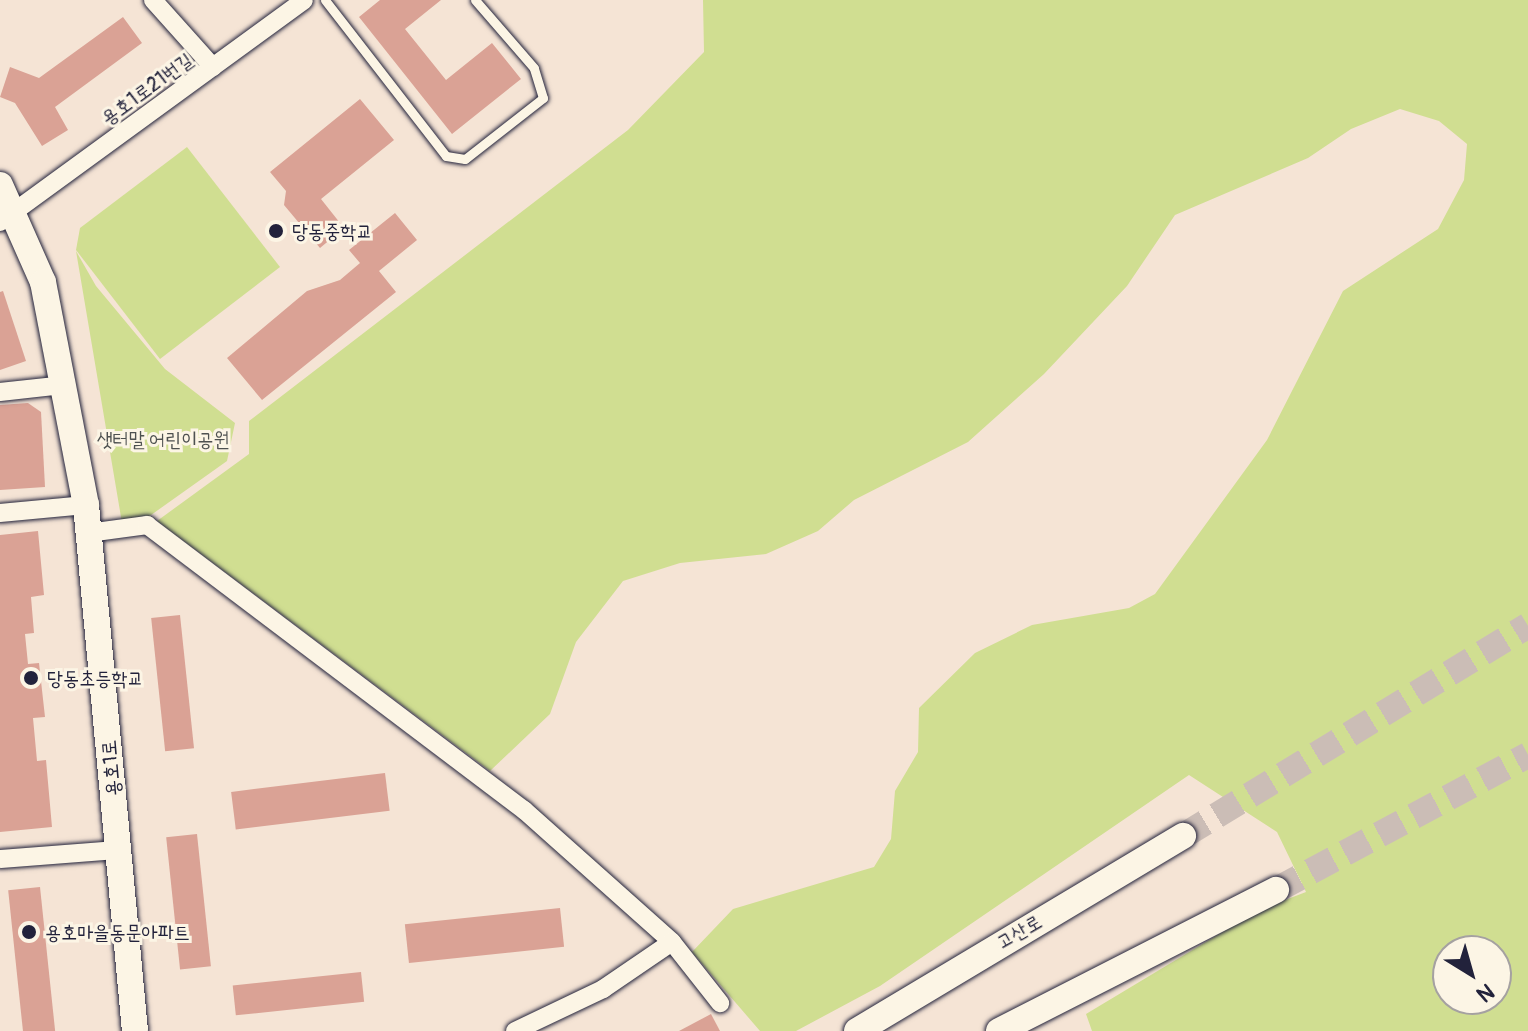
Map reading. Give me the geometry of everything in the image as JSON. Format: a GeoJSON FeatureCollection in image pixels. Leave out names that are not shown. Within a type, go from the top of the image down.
{"type":"FeatureCollection","features":[{"type":"Feature","properties":{"kind":"street"},"geometry":{"type":"LineString","coordinates":[[153,0],[213,67]]}},
{"type":"Feature","properties":{"kind":"street","name":"용호1로21번길"},"geometry":{"type":"LineString","coordinates":[[8,217],[304,0]]}},
{"type":"Feature","properties":{"kind":"street","name":"용호1로"},"geometry":{"type":"LineString","coordinates":[[0,185],[8,217],[43,282],[86,505],[135,1031]]}},
{"type":"Feature","properties":{"kind":"street"},"geometry":{"type":"LineString","coordinates":[[0,392],[63,385]]}},
{"type":"Feature","properties":{"kind":"street"},"geometry":{"type":"LineString","coordinates":[[0,513],[86,505]]}},
{"type":"Feature","properties":{"kind":"street"},"geometry":{"type":"LineString","coordinates":[[88,533],[147,525],[524,810],[672,942],[720,1003]]}},
{"type":"Feature","properties":{"kind":"street","name":"고산로"},"geometry":{"type":"LineString","coordinates":[[857,1031],[1183,836]]}},
{"type":"Feature","properties":{"kind":"street"},"geometry":{"type":"LineString","coordinates":[[0,859],[118,850]]}},
{"type":"Feature","properties":{"kind":"street"},"geometry":{"type":"LineString","coordinates":[[999,1031],[1276,890]]}},
{"type":"Feature","properties":{"kind":"street"},"geometry":{"type":"LineString","coordinates":[[515,1031],[603,989],[672,942]]}},
{"type":"Feature","properties":{"kind":"lane"},"geometry":{"type":"LineString","coordinates":[[325,0],[446,156],[465,159],[543,98],[534,68],[475,0]]}},
{"type":"Feature","properties":{"kind":"green space"},"geometry":{"type":"Polygon","coordinates":[[[703,0],[1528,0],[1528,1031],[1092,1031],[1086,1014],[1259,910],[1306,892],[1277,832],[1189,775],[880,986],[796,1031],[760,1031],[692,952],[733,909],[874,867],[891,839],[895,791],[918,752],[919,708],[975,653],[1032,625],[1129,608],[1155,594],[1267,440],[1343,291],[1438,229],[1464,180],[1467,144],[1439,121],[1400,109],[1351,129],[1308,158],[1175,215],[1127,286],[1044,374],[968,442],[854,500],[818,531],[766,554],[680,563],[623,581],[576,642],[550,714],[490,771],[157,521],[249,454],[249,421],[628,130],[704,52],[703,0]]]}},
{"type":"Feature","properties":{"kind":"green space"},"geometry":{"type":"Polygon","coordinates":[[[187,147],[280,267],[160,359],[76,250],[80,228],[187,147]]]}},
{"type":"Feature","properties":{"kind":"green space","name":"샛터말 어린이공원"},"geometry":{"type":"Polygon","coordinates":[[[76,251],[96,286],[165,369],[235,423],[227,461],[144,520],[122,523],[76,251]]]}},
{"type":"Feature","properties":{"kind":"building"},"geometry":{"type":"Polygon","coordinates":[[[380,0],[441,0],[405,29],[446,80],[492,43],[521,79],[452,134],[359,17],[380,0]]]}},
{"type":"Feature","properties":{"kind":"building"},"geometry":{"type":"Polygon","coordinates":[[[123,17],[142,43],[55,107],[68,130],[42,146],[15,103],[0,97],[10,67],[39,78],[123,17]]]}},
{"type":"Feature","properties":{"kind":"building"},"geometry":{"type":"Polygon","coordinates":[[[360,99],[394,140],[321,199],[344,228],[320,248],[284,205],[286,191],[270,172],[360,99]]]}},
{"type":"Feature","properties":{"kind":"building"},"geometry":{"type":"Polygon","coordinates":[[[395,213],[417,240],[379,271],[396,292],[262,400],[227,358],[307,291],[340,280],[360,263],[349,250],[395,213]]]}},
{"type":"Feature","properties":{"kind":"building"},"geometry":{"type":"Polygon","coordinates":[[[3,291],[26,361],[0,370],[0,292],[3,291]]]}},
{"type":"Feature","properties":{"kind":"building"},"geometry":{"type":"Polygon","coordinates":[[[28,403],[41,412],[45,487],[0,490],[0,405],[28,403]]]}},
{"type":"Feature","properties":{"kind":"building"},"geometry":{"type":"Polygon","coordinates":[[[38,531],[44,595],[31,597],[34,633],[25,634],[28,664],[39,663],[45,717],[33,718],[37,761],[46,760],[52,827],[0,832],[0,535],[38,531]]]}},
{"type":"Feature","properties":{"kind":"building"},"geometry":{"type":"Polygon","coordinates":[[[180,615],[194,748],[165,751],[151,618],[180,615]]]}},
{"type":"Feature","properties":{"kind":"building"},"geometry":{"type":"Polygon","coordinates":[[[385,773],[390,811],[236,830],[231,792],[385,773]]]}},
{"type":"Feature","properties":{"kind":"building"},"geometry":{"type":"Polygon","coordinates":[[[197,834],[211,966],[180,970],[166,837],[197,834]]]}},
{"type":"Feature","properties":{"kind":"building","name":"용호마을동문아파트"},"geometry":{"type":"Polygon","coordinates":[[[40,887],[55,1031],[23,1031],[8,890],[40,887]]]}},
{"type":"Feature","properties":{"kind":"building"},"geometry":{"type":"Polygon","coordinates":[[[560,908],[564,947],[409,963],[405,924],[560,908]]]}},
{"type":"Feature","properties":{"kind":"building"},"geometry":{"type":"Polygon","coordinates":[[[361,972],[364,1002],[236,1015],[233,985],[361,972]]]}},
{"type":"Feature","properties":{"kind":"building"},"geometry":{"type":"Polygon","coordinates":[[[711,1014],[720,1031],[679,1031],[711,1014]]]}},
{"type":"Feature","properties":{"kind":"tunnel"},"geometry":{"type":"LineString","coordinates":[[1183,836],[1528,625]]}},
{"type":"Feature","properties":{"kind":"tunnel"},"geometry":{"type":"LineString","coordinates":[[1276,890],[1528,755]]}},
{"type":"Feature","properties":{"kind":"place","name":"당동중학교"},"geometry":{"type":"Point","coordinates":[276,231]}},
{"type":"Feature","properties":{"kind":"place","name":"당동초등학교"},"geometry":{"type":"Point","coordinates":[31,678]}},
{"type":"Feature","properties":{"kind":"place","name":"용호마을동문아파트"},"geometry":{"type":"Point","coordinates":[29,932]}}]}
